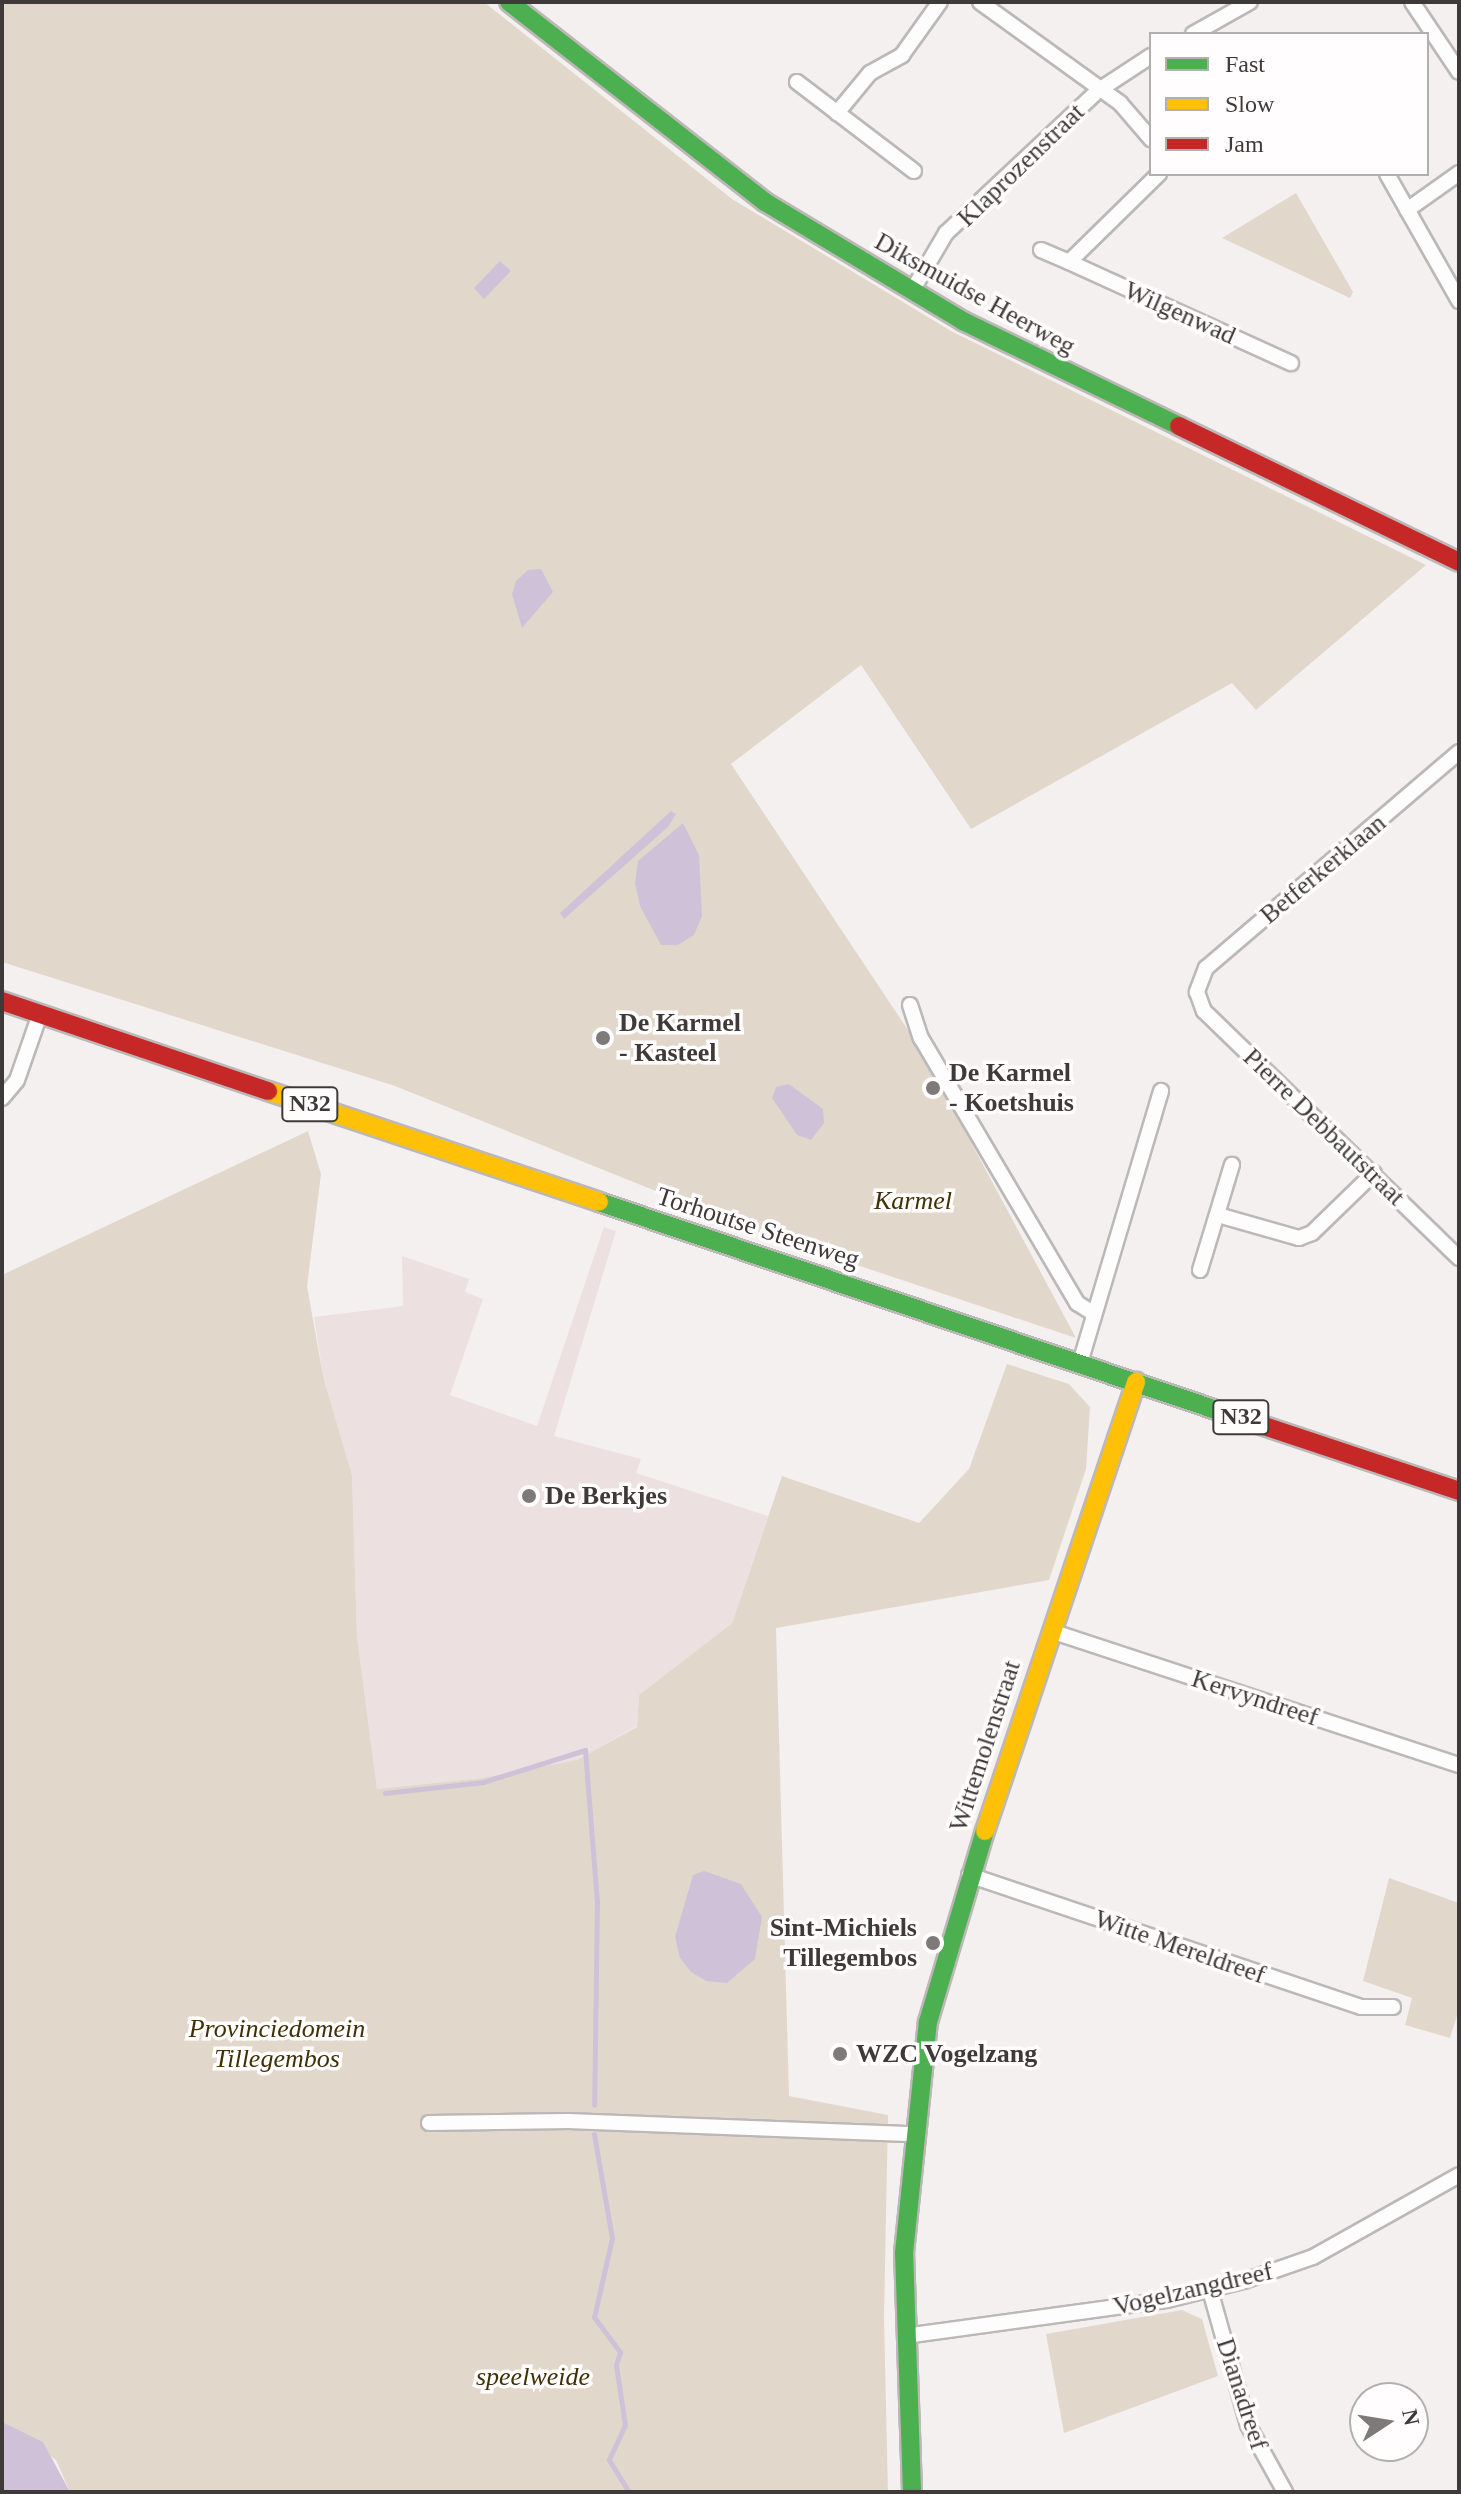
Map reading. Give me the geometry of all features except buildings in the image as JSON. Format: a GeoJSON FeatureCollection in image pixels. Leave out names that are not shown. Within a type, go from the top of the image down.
{"type":"FeatureCollection","features":[{"type":"Feature","properties":{"kind":"street","name":"Diksmuidse Heerweg"},"geometry":{"type":"LineString","coordinates":[[509,2],[701,157],[912,291],[1073,379],[1459,562]]}},
{"type":"Feature","properties":{"kind":"street"},"geometry":{"type":"LineString","coordinates":[[837,113],[870,73],[902,55],[940,2]]}},
{"type":"Feature","properties":{"kind":"street"},"geometry":{"type":"LineString","coordinates":[[980,2],[1120,103],[1149,137]]}},
{"type":"Feature","properties":{"kind":"street"},"geometry":{"type":"LineString","coordinates":[[1197,32],[1250,2]]}},
{"type":"Feature","properties":{"kind":"street"},"geometry":{"type":"LineString","coordinates":[[1412,2],[1457,62]]}},
{"type":"Feature","properties":{"kind":"street","name":"Klaprozenstraat"},"geometry":{"type":"LineString","coordinates":[[912,291],[946,233],[1099,90],[1149,57]]}},
{"type":"Feature","properties":{"kind":"street"},"geometry":{"type":"LineString","coordinates":[[797,82],[914,171]]}},
{"type":"Feature","properties":{"kind":"street"},"geometry":{"type":"LineString","coordinates":[[1407,210],[1459,173]]}},
{"type":"Feature","properties":{"kind":"street"},"geometry":{"type":"LineString","coordinates":[[1069,262],[1157,176]]}},
{"type":"Feature","properties":{"kind":"street"},"geometry":{"type":"LineString","coordinates":[[1388,176],[1459,301]]}},
{"type":"Feature","properties":{"kind":"street","name":"Wilgenwad"},"geometry":{"type":"LineString","coordinates":[[1041,250],[1291,363]]}},
{"type":"Feature","properties":{"kind":"street","name":"Betferkerklaan"},"geometry":{"type":"LineString","coordinates":[[1197,992],[1206,968],[1459,752]]}},
{"type":"Feature","properties":{"kind":"street","name":"Pierre Debbautstraat"},"geometry":{"type":"LineString","coordinates":[[1197,992],[1204,1011],[1459,1258]]}},
{"type":"Feature","properties":{"kind":"street","name":"Torhoutse Steenweg"},"geometry":{"type":"LineString","coordinates":[[2,1001],[1459,1491]]}},
{"type":"Feature","properties":{"kind":"street"},"geometry":{"type":"LineString","coordinates":[[910,1005],[921,1038],[1077,1303],[1093,1313]]}},
{"type":"Feature","properties":{"kind":"street"},"geometry":{"type":"LineString","coordinates":[[2,1098],[17,1080],[40,1014]]}},
{"type":"Feature","properties":{"kind":"street"},"geometry":{"type":"LineString","coordinates":[[1080,1363],[1161,1091]]}},
{"type":"Feature","properties":{"kind":"street"},"geometry":{"type":"LineString","coordinates":[[1200,1270],[1232,1165]]}},
{"type":"Feature","properties":{"kind":"street"},"geometry":{"type":"LineString","coordinates":[[1218,1215],[1299,1238],[1312,1233],[1374,1173]]}},
{"type":"Feature","properties":{"kind":"street","name":"Wittemolenstraat"},"geometry":{"type":"LineString","coordinates":[[912,2492],[904,2253],[928,2022],[969,1875],[1136,1382]]}},
{"type":"Feature","properties":{"kind":"street","name":"Kervyndreef"},"geometry":{"type":"LineString","coordinates":[[1051,1631],[1459,1765]]}},
{"type":"Feature","properties":{"kind":"street","name":"Witte Mereldreef"},"geometry":{"type":"LineString","coordinates":[[969,1875],[1361,2007],[1393,2007]]}},
{"type":"Feature","properties":{"kind":"street"},"geometry":{"type":"LineString","coordinates":[[429,2123],[694,2124],[914,2134]]}},
{"type":"Feature","properties":{"kind":"street","name":"Vogelzangdreef"},"geometry":{"type":"LineString","coordinates":[[905,2336],[1210,2290],[1313,2257],[1459,2175]]}},
{"type":"Feature","properties":{"kind":"street","name":"Dianadreef"},"geometry":{"type":"LineString","coordinates":[[1210,2290],[1248,2425],[1285,2492]]}},
{"type":"Feature","properties":{"kind":"shaded area"},"geometry":{"type":"Polygon","coordinates":[[[500,261],[511,271],[484,299],[474,288],[500,261]]]}},
{"type":"Feature","properties":{"kind":"shaded area"},"geometry":{"type":"Polygon","coordinates":[[[541,569],[553,592],[522,628],[512,594],[516,581],[528,570],[541,569]]]}},
{"type":"Feature","properties":{"kind":"shaded area"},"geometry":{"type":"Polygon","coordinates":[[[671,811],[676,814],[668,827],[564,919],[560,913],[671,811]]]}},
{"type":"Feature","properties":{"kind":"shaded area"},"geometry":{"type":"Polygon","coordinates":[[[683,823],[699,855],[702,916],[694,935],[678,945],[661,945],[640,906],[635,883],[638,861],[683,823]]]}},
{"type":"Feature","properties":{"kind":"shaded area"},"geometry":{"type":"Polygon","coordinates":[[[789,1084],[823,1109],[824,1123],[811,1140],[797,1135],[772,1098],[776,1087],[789,1084]]]}},
{"type":"Feature","properties":{"kind":"shaded area","name":"De Berkjes"},"geometry":{"type":"Polygon","coordinates":[[[604,1227],[616,1231],[554,1436],[641,1459],[636,1473],[768,1516],[732,1623],[639,1695],[637,1726],[578,1760],[482,1778],[377,1789],[357,1636],[352,1475],[323,1376],[314,1317],[403,1306],[402,1256],[469,1279],[465,1292],[483,1299],[450,1395],[537,1426],[604,1227]]]}},
{"type":"Feature","properties":{"kind":"shaded area"},"geometry":{"type":"Polygon","coordinates":[[[704,1871],[741,1884],[762,1917],[755,1959],[727,1983],[706,1981],[691,1972],[680,1958],[675,1937],[693,1875],[704,1871]]]}},
{"type":"Feature","properties":{"kind":"shaded area"},"geometry":{"type":"Polygon","coordinates":[[[2,2422],[43,2442],[70,2492],[2,2492],[2,2422]]]}},
{"type":"Feature","properties":{"kind":"green space","name":"Karmel"},"geometry":{"type":"Polygon","coordinates":[[[2,2],[484,2],[732,199],[951,331],[1426,565],[1256,710],[1232,683],[971,829],[861,665],[731,764],[922,1051],[1076,1338],[755,1231],[395,1086],[2,962],[2,2]]]}},
{"type":"Feature","properties":{"kind":"green space"},"geometry":{"type":"Polygon","coordinates":[[[1296,193],[1353,292],[1350,298],[1222,238],[1296,193]]]}},
{"type":"Feature","properties":{"kind":"green space","name":"Provinciedomein Tillegembos"},"geometry":{"type":"Polygon","coordinates":[[[308,1131],[321,1174],[307,1286],[323,1376],[352,1475],[357,1636],[377,1789],[482,1778],[577,1760],[637,1727],[639,1695],[732,1623],[782,1476],[919,1523],[969,1469],[1007,1364],[1069,1384],[1090,1407],[1086,1469],[1049,1580],[776,1628],[789,2096],[888,2115],[884,2318],[888,2492],[70,2492],[56,2460],[2,2422],[2,1275],[308,1131]]]}},
{"type":"Feature","properties":{"kind":"green space"},"geometry":{"type":"Polygon","coordinates":[[[1389,1878],[1459,1903],[1459,2009],[1450,2038],[1405,2025],[1412,1998],[1363,1981],[1389,1878]]]}},
{"type":"Feature","properties":{"kind":"green space"},"geometry":{"type":"Polygon","coordinates":[[[1182,2310],[1202,2319],[1218,2376],[1064,2433],[1046,2334],[1182,2310]]]}},
{"type":"Feature","properties":{"kind":"waterway"},"geometry":{"type":"LineString","coordinates":[[385,1793],[483,1782],[585,1750],[597,1901],[594,2105]]}},
{"type":"Feature","properties":{"kind":"waterway"},"geometry":{"type":"LineString","coordinates":[[594,2134],[612,2238],[594,2317],[620,2352],[616,2365],[625,2425],[609,2460],[629,2492]]}},
{"type":"Feature","properties":{"kind":"traffic: fast"},"geometry":{"type":"LineString","coordinates":[[509,2],[765,202],[963,321],[1179,426]]}},
{"type":"Feature","properties":{"kind":"traffic: fast"},"geometry":{"type":"LineString","coordinates":[[599,1202],[1252,1422]]}},
{"type":"Feature","properties":{"kind":"traffic: fast"},"geometry":{"type":"LineString","coordinates":[[912,2492],[904,2253],[928,2022],[985,1831]]}},
{"type":"Feature","properties":{"kind":"traffic: slow"},"geometry":{"type":"LineString","coordinates":[[268,1091],[599,1202]]}},
{"type":"Feature","properties":{"kind":"traffic: slow"},"geometry":{"type":"LineString","coordinates":[[985,1831],[1136,1382]]}},
{"type":"Feature","properties":{"kind":"traffic: jam"},"geometry":{"type":"LineString","coordinates":[[1179,426],[1459,562]]}},
{"type":"Feature","properties":{"kind":"traffic: jam"},"geometry":{"type":"LineString","coordinates":[[2,1001],[268,1091]]}},
{"type":"Feature","properties":{"kind":"traffic: jam"},"geometry":{"type":"LineString","coordinates":[[1252,1422],[1459,1491]]}},
{"type":"Feature","properties":{"kind":"place","name":"De Karmel - Kasteel"},"geometry":{"type":"Point","coordinates":[603,1038]}},
{"type":"Feature","properties":{"kind":"place","name":"De Karmel - Koetshuis"},"geometry":{"type":"Point","coordinates":[933,1088]}},
{"type":"Feature","properties":{"kind":"place","name":"De Berkjes"},"geometry":{"type":"Point","coordinates":[529,1496]}},
{"type":"Feature","properties":{"kind":"place","name":"Sint-Michiels Tillegembos"},"geometry":{"type":"Point","coordinates":[933,1943]}},
{"type":"Feature","properties":{"kind":"place","name":"WZC Vogelzang"},"geometry":{"type":"Point","coordinates":[840,2054]}},
{"type":"Feature","properties":{"kind":"park label","name":"speelweide"},"geometry":{"type":"Point","coordinates":[533,2377]}}]}
